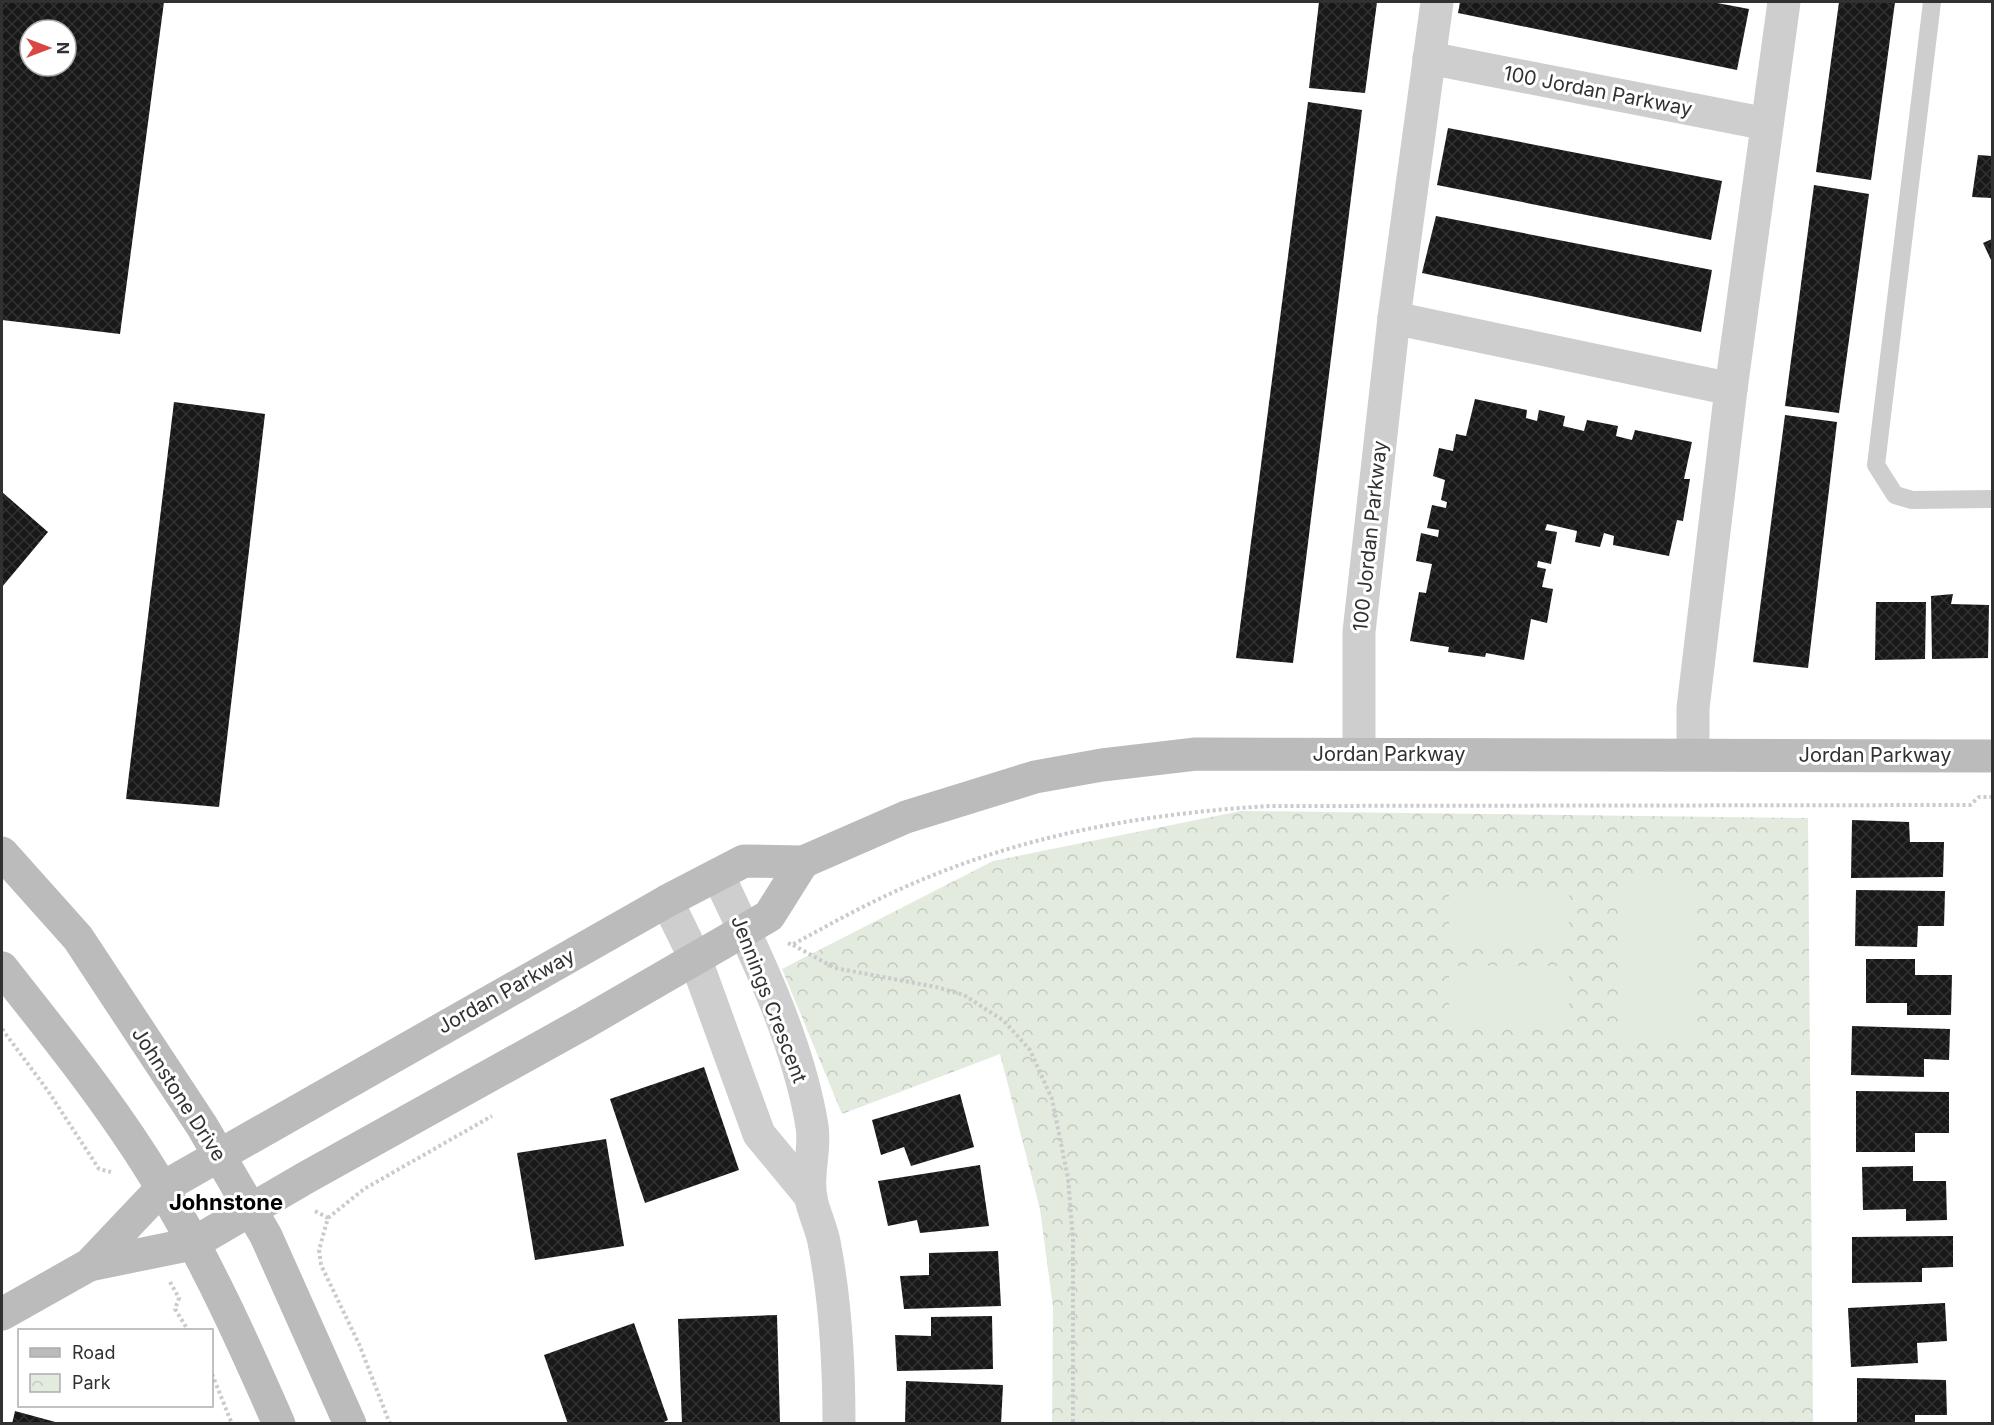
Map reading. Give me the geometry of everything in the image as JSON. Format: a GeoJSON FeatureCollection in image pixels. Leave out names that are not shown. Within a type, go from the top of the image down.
{"type":"FeatureCollection","features":[{"type":"Feature","properties":{"kind":"street","name":"100 Jordan Parkway"},"geometry":{"type":"LineString","coordinates":[[1359,753],[1359,632],[1394,318],[1437,2]]}},
{"type":"Feature","properties":{"kind":"street"},"geometry":{"type":"LineString","coordinates":[[1693,754],[1693,708],[1731,389],[1784,2]]}},
{"type":"Feature","properties":{"kind":"street","name":"100 Jordan Parkway"},"geometry":{"type":"LineString","coordinates":[[1429,58],[1767,124]]}},
{"type":"Feature","properties":{"kind":"street"},"geometry":{"type":"LineString","coordinates":[[1394,318],[1731,389]]}},
{"type":"Feature","properties":{"kind":"street","name":"Jordan Parkway"},"geometry":{"type":"LineString","coordinates":[[89,1265],[162,1188],[667,901],[744,861],[803,862],[906,817],[1035,777],[1102,765],[1196,754],[1992,756]]}},
{"type":"Feature","properties":{"kind":"street","name":"Johnstone Drive"},"geometry":{"type":"LineString","coordinates":[[2,853],[78,938],[219,1155],[266,1236],[350,1424]]}},
{"type":"Feature","properties":{"kind":"street"},"geometry":{"type":"LineString","coordinates":[[2,1314],[89,1265],[192,1244],[586,1022],[769,916],[803,862]]}},
{"type":"Feature","properties":{"kind":"street","name":"Jennings Crescent"},"geometry":{"type":"LineString","coordinates":[[718,875],[745,931],[798,1067],[813,1128],[811,1197],[823,1240],[834,1306],[838,1342],[839,1424]]}},
{"type":"Feature","properties":{"kind":"street","name":"Jennings Crescent"},"geometry":{"type":"LineString","coordinates":[[667,901],[695,958],[759,1134],[811,1197]]}},
{"type":"Feature","properties":{"kind":"street"},"geometry":{"type":"LineString","coordinates":[[2,968],[93,1083],[162,1188],[237,1332],[279,1424]]}},
{"type":"Feature","properties":{"kind":"lane"},"geometry":{"type":"LineString","coordinates":[[1932,2],[1876,465],[1895,495],[1912,500],[1992,499]]}},
{"type":"Feature","properties":{"kind":"path"},"geometry":{"type":"LineString","coordinates":[[792,945],[904,888],[968,862],[1065,833],[1202,810],[1269,806],[1970,805],[1979,797],[1992,797]]}},
{"type":"Feature","properties":{"kind":"path"},"geometry":{"type":"LineString","coordinates":[[781,939],[835,968],[936,987],[964,995],[1004,1021],[1030,1050],[1052,1099],[1068,1178],[1073,1239],[1073,1424]]}},
{"type":"Feature","properties":{"kind":"path"},"geometry":{"type":"LineString","coordinates":[[2,1029],[48,1091],[99,1169],[110,1170]]}},
{"type":"Feature","properties":{"kind":"path"},"geometry":{"type":"LineString","coordinates":[[312,1209],[328,1218],[319,1250],[321,1264],[359,1344],[390,1424]]}},
{"type":"Feature","properties":{"kind":"path"},"geometry":{"type":"LineString","coordinates":[[175,1291],[179,1298],[175,1309],[188,1329]]}},
{"type":"Feature","properties":{"kind":"path"},"geometry":{"type":"LineString","coordinates":[[213,1376],[232,1424]]}},
{"type":"Feature","properties":{"kind":"green space"},"geometry":{"type":"Polygon","coordinates":[[[1241,811],[1808,818],[1813,1423],[1052,1423],[1053,1307],[1040,1209],[1000,1054],[842,1114],[782,969],[993,861],[1241,811]]]}},
{"type":"Feature","properties":{"kind":"green space"},"geometry":{"type":"Polygon","coordinates":[[[1618,875],[1694,875],[1695,1040],[1618,1040],[1618,875]]]}},
{"type":"Feature","properties":{"kind":"green space"},"geometry":{"type":"Polygon","coordinates":[[[1449,893],[1569,893],[1569,948],[1449,948],[1449,893]]]}},
{"type":"Feature","properties":{"kind":"green space"},"geometry":{"type":"Polygon","coordinates":[[[1449,966],[1569,966],[1569,1022],[1449,1022],[1449,966]]]}},
{"type":"Feature","properties":{"kind":"building"},"geometry":{"type":"Polygon","coordinates":[[[2,2],[164,2],[120,334],[2,320],[2,2]]]}},
{"type":"Feature","properties":{"kind":"building"},"geometry":{"type":"Polygon","coordinates":[[[1319,2],[1377,2],[1365,93],[1309,88],[1319,2]]]}},
{"type":"Feature","properties":{"kind":"building"},"geometry":{"type":"Polygon","coordinates":[[[1460,2],[1712,2],[1749,9],[1737,70],[1458,13],[1460,2]]]}},
{"type":"Feature","properties":{"kind":"building"},"geometry":{"type":"Polygon","coordinates":[[[1839,2],[1895,2],[1871,180],[1816,172],[1839,2]]]}},
{"type":"Feature","properties":{"kind":"building"},"geometry":{"type":"Polygon","coordinates":[[[1308,102],[1362,110],[1293,663],[1236,658],[1308,102]]]}},
{"type":"Feature","properties":{"kind":"building"},"geometry":{"type":"Polygon","coordinates":[[[1448,128],[1722,181],[1711,240],[1437,185],[1448,128]]]}},
{"type":"Feature","properties":{"kind":"building"},"geometry":{"type":"Polygon","coordinates":[[[1978,155],[1992,156],[1992,198],[1972,197],[1978,155]]]}},
{"type":"Feature","properties":{"kind":"building"},"geometry":{"type":"Polygon","coordinates":[[[1814,185],[1869,194],[1839,413],[1785,406],[1814,185]]]}},
{"type":"Feature","properties":{"kind":"building"},"geometry":{"type":"Polygon","coordinates":[[[1436,216],[1712,270],[1701,332],[1422,273],[1436,216]]]}},
{"type":"Feature","properties":{"kind":"building"},"geometry":{"type":"Polygon","coordinates":[[[1992,239],[1992,262],[1983,243],[1992,239]]]}},
{"type":"Feature","properties":{"kind":"building"},"geometry":{"type":"Polygon","coordinates":[[[1475,399],[1527,410],[1526,418],[1537,421],[1539,410],[1565,416],[1563,426],[1584,431],[1587,420],[1618,426],[1616,436],[1632,440],[1635,430],[1692,442],[1684,479],[1690,479],[1683,521],[1677,520],[1669,556],[1613,545],[1614,536],[1604,533],[1600,547],[1575,542],[1577,531],[1547,524],[1545,530],[1557,532],[1551,564],[1538,561],[1537,567],[1546,569],[1542,587],[1553,589],[1547,623],[1531,619],[1524,660],[1486,653],[1485,657],[1448,652],[1449,647],[1410,641],[1419,592],[1426,593],[1432,564],[1416,561],[1421,533],[1438,537],[1439,530],[1427,528],[1432,505],[1446,508],[1447,502],[1441,500],[1445,480],[1433,476],[1439,448],[1453,451],[1456,434],[1466,436],[1475,399]]]}},
{"type":"Feature","properties":{"kind":"building"},"geometry":{"type":"Polygon","coordinates":[[[174,402],[265,414],[219,807],[126,799],[174,402]]]}},
{"type":"Feature","properties":{"kind":"building"},"geometry":{"type":"Polygon","coordinates":[[[1785,415],[1837,422],[1808,668],[1753,662],[1785,415]]]}},
{"type":"Feature","properties":{"kind":"building"},"geometry":{"type":"Polygon","coordinates":[[[2,492],[48,532],[2,587],[2,492]]]}},
{"type":"Feature","properties":{"kind":"building"},"geometry":{"type":"Polygon","coordinates":[[[1953,594],[1951,604],[1989,605],[1988,658],[1932,659],[1931,596],[1953,594]]]}},
{"type":"Feature","properties":{"kind":"building"},"geometry":{"type":"Polygon","coordinates":[[[1876,602],[1926,602],[1925,659],[1875,660],[1876,602]]]}},
{"type":"Feature","properties":{"kind":"building"},"geometry":{"type":"Polygon","coordinates":[[[1852,820],[1909,822],[1910,842],[1944,842],[1943,877],[1851,878],[1852,820]]]}},
{"type":"Feature","properties":{"kind":"building"},"geometry":{"type":"Polygon","coordinates":[[[1856,890],[1945,891],[1944,926],[1918,926],[1917,947],[1855,946],[1856,890]]]}},
{"type":"Feature","properties":{"kind":"building"},"geometry":{"type":"Polygon","coordinates":[[[1866,959],[1915,959],[1915,975],[1952,975],[1951,1015],[1907,1015],[1907,1003],[1866,1003],[1866,959]]]}},
{"type":"Feature","properties":{"kind":"building"},"geometry":{"type":"Polygon","coordinates":[[[1852,1026],[1950,1029],[1949,1060],[1924,1059],[1924,1077],[1851,1075],[1852,1026]]]}},
{"type":"Feature","properties":{"kind":"building"},"geometry":{"type":"Polygon","coordinates":[[[704,1067],[739,1170],[645,1203],[610,1099],[704,1067]]]}},
{"type":"Feature","properties":{"kind":"building"},"geometry":{"type":"Polygon","coordinates":[[[1856,1091],[1949,1092],[1949,1133],[1915,1133],[1915,1152],[1856,1152],[1856,1091]]]}},
{"type":"Feature","properties":{"kind":"building"},"geometry":{"type":"Polygon","coordinates":[[[960,1094],[974,1147],[911,1166],[904,1147],[881,1155],[872,1120],[960,1094]]]}},
{"type":"Feature","properties":{"kind":"building"},"geometry":{"type":"Polygon","coordinates":[[[606,1139],[624,1246],[535,1260],[517,1153],[606,1139]]]}},
{"type":"Feature","properties":{"kind":"building"},"geometry":{"type":"Polygon","coordinates":[[[980,1165],[989,1226],[920,1233],[917,1220],[888,1226],[878,1181],[980,1165]]]}},
{"type":"Feature","properties":{"kind":"building"},"geometry":{"type":"Polygon","coordinates":[[[1913,1166],[1913,1181],[1946,1181],[1947,1220],[1906,1221],[1906,1209],[1863,1210],[1862,1167],[1913,1166]]]}},
{"type":"Feature","properties":{"kind":"building"},"geometry":{"type":"Polygon","coordinates":[[[1953,1236],[1953,1267],[1922,1268],[1922,1282],[1852,1283],[1852,1237],[1953,1236]]]}},
{"type":"Feature","properties":{"kind":"building"},"geometry":{"type":"Polygon","coordinates":[[[998,1251],[1001,1306],[904,1309],[900,1276],[929,1275],[929,1253],[998,1251]]]}},
{"type":"Feature","properties":{"kind":"building"},"geometry":{"type":"Polygon","coordinates":[[[1945,1303],[1947,1341],[1917,1343],[1918,1363],[1851,1367],[1848,1308],[1945,1303]]]}},
{"type":"Feature","properties":{"kind":"building"},"geometry":{"type":"Polygon","coordinates":[[[777,1315],[780,1424],[682,1424],[678,1319],[777,1315]]]}},
{"type":"Feature","properties":{"kind":"building"},"geometry":{"type":"Polygon","coordinates":[[[992,1316],[993,1369],[897,1371],[895,1335],[931,1336],[931,1317],[992,1316]]]}},
{"type":"Feature","properties":{"kind":"building"},"geometry":{"type":"Polygon","coordinates":[[[634,1323],[668,1420],[660,1424],[568,1424],[544,1355],[634,1323]]]}},
{"type":"Feature","properties":{"kind":"building"},"geometry":{"type":"Polygon","coordinates":[[[1857,1378],[1946,1380],[1947,1415],[1915,1415],[1915,1424],[1857,1424],[1857,1378]]]}},
{"type":"Feature","properties":{"kind":"building"},"geometry":{"type":"Polygon","coordinates":[[[906,1381],[1003,1385],[1001,1424],[905,1424],[906,1381]]]}},
{"type":"Feature","properties":{"kind":"building"},"geometry":{"type":"Polygon","coordinates":[[[15,1411],[59,1423],[59,1424],[12,1424],[15,1411]]]}},
{"type":"Feature","properties":{"kind":"district","name":"Johnstone"},"geometry":{"type":"Point","coordinates":[226,1202]}}]}
